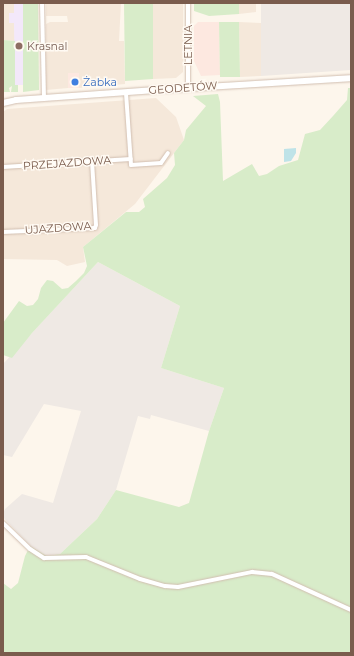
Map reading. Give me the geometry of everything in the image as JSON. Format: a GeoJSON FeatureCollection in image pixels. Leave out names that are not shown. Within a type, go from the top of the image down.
{"type":"FeatureCollection","features":[{"type":"Feature","properties":{"kind":"main road","name":"GEODETÓW"},"geometry":{"type":"LineString","coordinates":[[3,103],[16,100],[351,78]]}},
{"type":"Feature","properties":{"kind":"main road","name":"GEODETÓW"},"geometry":{"type":"LineString","coordinates":[[3,98],[16,100]]}},
{"type":"Feature","properties":{"kind":"street"},"geometry":{"type":"LineString","coordinates":[[42,3],[44,98]]}},
{"type":"Feature","properties":{"kind":"street","name":"LETNIA"},"geometry":{"type":"LineString","coordinates":[[188,3],[188,88]]}},
{"type":"Feature","properties":{"kind":"street"},"geometry":{"type":"LineString","coordinates":[[126,93],[131,165],[161,163],[168,153]]}},
{"type":"Feature","properties":{"kind":"street","name":"PRZEJAZDOWA"},"geometry":{"type":"LineString","coordinates":[[3,167],[131,159]]}},
{"type":"Feature","properties":{"kind":"street","name":"UJAZDOWA"},"geometry":{"type":"LineString","coordinates":[[3,232],[95,228],[92,161]]}},
{"type":"Feature","properties":{"kind":"street"},"geometry":{"type":"LineString","coordinates":[[3,523],[30,549],[44,558],[86,557],[140,579],[164,586],[178,587],[252,572],[272,574],[351,610]]}},
{"type":"Feature","properties":{"kind":"shaded area"},"geometry":{"type":"Polygon","coordinates":[[[3,3],[14,3],[14,13],[9,14],[9,23],[14,23],[15,41],[3,40],[3,3]]]}},
{"type":"Feature","properties":{"kind":"shaded area","name":"Krasnal"},"geometry":{"type":"Polygon","coordinates":[[[14,3],[23,3],[23,85],[15,85],[14,23],[9,23],[9,13],[14,13],[14,3]]]}},
{"type":"Feature","properties":{"kind":"shaded area"},"geometry":{"type":"Polygon","coordinates":[[[46,3],[121,3],[119,41],[124,41],[125,84],[79,88],[79,73],[68,73],[68,88],[46,90],[46,24],[50,22],[68,22],[67,16],[46,16],[46,3]]]}},
{"type":"Feature","properties":{"kind":"shaded area"},"geometry":{"type":"Polygon","coordinates":[[[153,3],[183,3],[183,72],[176,78],[153,79],[153,3]]]}},
{"type":"Feature","properties":{"kind":"shaded area"},"geometry":{"type":"Polygon","coordinates":[[[239,3],[256,3],[256,12],[239,14],[239,3]]]}},
{"type":"Feature","properties":{"kind":"shaded area"},"geometry":{"type":"Polygon","coordinates":[[[261,3],[351,3],[351,70],[261,76],[261,3]]]}},
{"type":"Feature","properties":{"kind":"shaded area"},"geometry":{"type":"Polygon","coordinates":[[[198,22],[219,22],[220,75],[201,76],[194,61],[194,26],[198,22]]]}},
{"type":"Feature","properties":{"kind":"shaded area"},"geometry":{"type":"Polygon","coordinates":[[[239,22],[261,23],[261,76],[240,77],[239,22]]]}},
{"type":"Feature","properties":{"kind":"shaded area"},"geometry":{"type":"Polygon","coordinates":[[[68,73],[79,73],[79,88],[68,88],[68,73]]]}},
{"type":"Feature","properties":{"kind":"shaded area"},"geometry":{"type":"Polygon","coordinates":[[[156,98],[176,117],[184,140],[135,204],[83,247],[85,262],[67,266],[57,260],[3,259],[3,112],[7,109],[156,98]]]}},
{"type":"Feature","properties":{"kind":"shaded area"},"geometry":{"type":"Polygon","coordinates":[[[98,262],[180,306],[161,368],[224,388],[209,431],[151,415],[150,419],[138,416],[116,490],[97,519],[60,554],[47,556],[30,546],[3,517],[3,514],[5,509],[22,494],[53,503],[81,411],[44,404],[12,457],[3,455],[3,364],[98,262]]]}},
{"type":"Feature","properties":{"kind":"green space"},"geometry":{"type":"Polygon","coordinates":[[[23,3],[38,3],[39,90],[23,92],[23,3]]]}},
{"type":"Feature","properties":{"kind":"green space"},"geometry":{"type":"Polygon","coordinates":[[[124,3],[153,3],[153,79],[125,81],[124,3]]]}},
{"type":"Feature","properties":{"kind":"green space"},"geometry":{"type":"Polygon","coordinates":[[[194,3],[239,3],[239,14],[209,16],[194,11],[194,3]]]}},
{"type":"Feature","properties":{"kind":"green space"},"geometry":{"type":"Polygon","coordinates":[[[219,22],[239,22],[240,77],[220,77],[219,22]]]}},
{"type":"Feature","properties":{"kind":"green space"},"geometry":{"type":"Polygon","coordinates":[[[3,40],[15,41],[15,85],[18,85],[18,92],[11,92],[12,86],[9,88],[10,92],[3,92],[3,40]]]}},
{"type":"Feature","properties":{"kind":"green space"},"geometry":{"type":"Polygon","coordinates":[[[348,88],[351,88],[351,653],[3,653],[3,583],[11,589],[18,583],[25,556],[30,546],[47,556],[60,554],[97,519],[116,490],[179,507],[189,503],[209,431],[224,388],[161,368],[180,306],[98,262],[32,333],[12,358],[3,355],[3,323],[19,301],[27,306],[33,305],[38,299],[41,288],[47,280],[53,281],[62,289],[68,288],[84,273],[87,266],[83,247],[126,212],[139,212],[145,207],[143,199],[167,178],[175,165],[174,153],[184,140],[186,130],[206,106],[193,96],[218,94],[220,102],[223,181],[252,164],[259,176],[267,174],[279,166],[298,160],[305,134],[320,130],[347,100],[348,88]]]}},
{"type":"Feature","properties":{"kind":"water"},"geometry":{"type":"Polygon","coordinates":[[[296,148],[296,153],[291,161],[284,162],[284,149],[296,148]]]}},
{"type":"Feature","properties":{"kind":"place","name":"Krasnal"},"geometry":{"type":"Point","coordinates":[19,46]}},
{"type":"Feature","properties":{"kind":"place","name":"Żabka"},"geometry":{"type":"Point","coordinates":[75,82]}}]}
